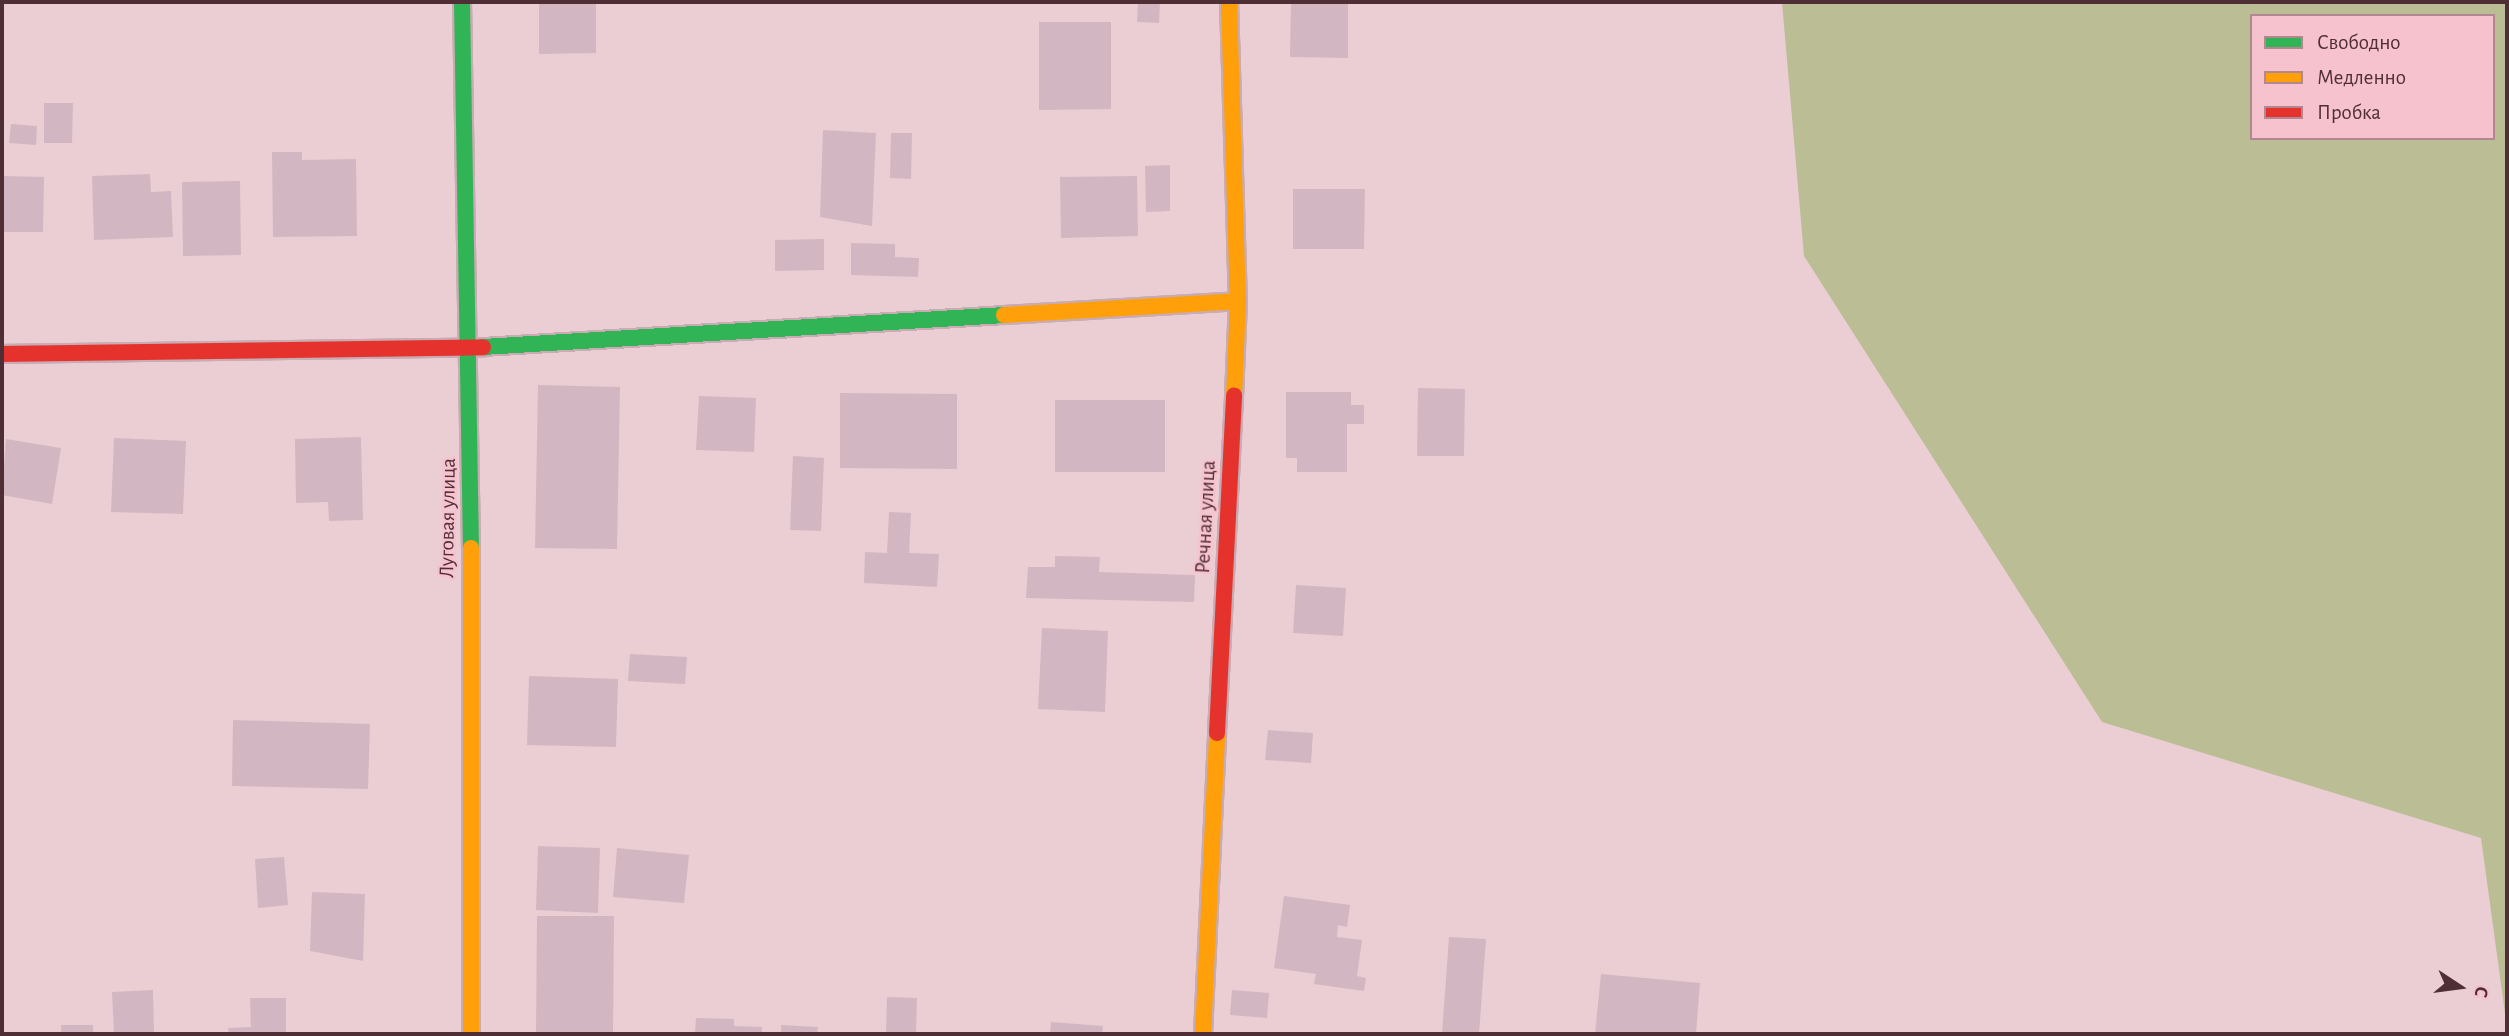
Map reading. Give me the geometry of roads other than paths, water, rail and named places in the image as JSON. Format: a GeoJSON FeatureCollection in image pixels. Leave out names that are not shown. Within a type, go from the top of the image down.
{"type":"FeatureCollection","features":[{"type":"Feature","properties":{"kind":"street","name":"Луговая улица"},"geometry":{"type":"LineString","coordinates":[[462,2],[471,348],[471,1034]]}},
{"type":"Feature","properties":{"kind":"street","name":"Речная улица"},"geometry":{"type":"LineString","coordinates":[[1203,1034],[1238,301],[1229,2]]}},
{"type":"Feature","properties":{"kind":"street"},"geometry":{"type":"LineString","coordinates":[[2,354],[471,348],[1238,301]]}}]}
